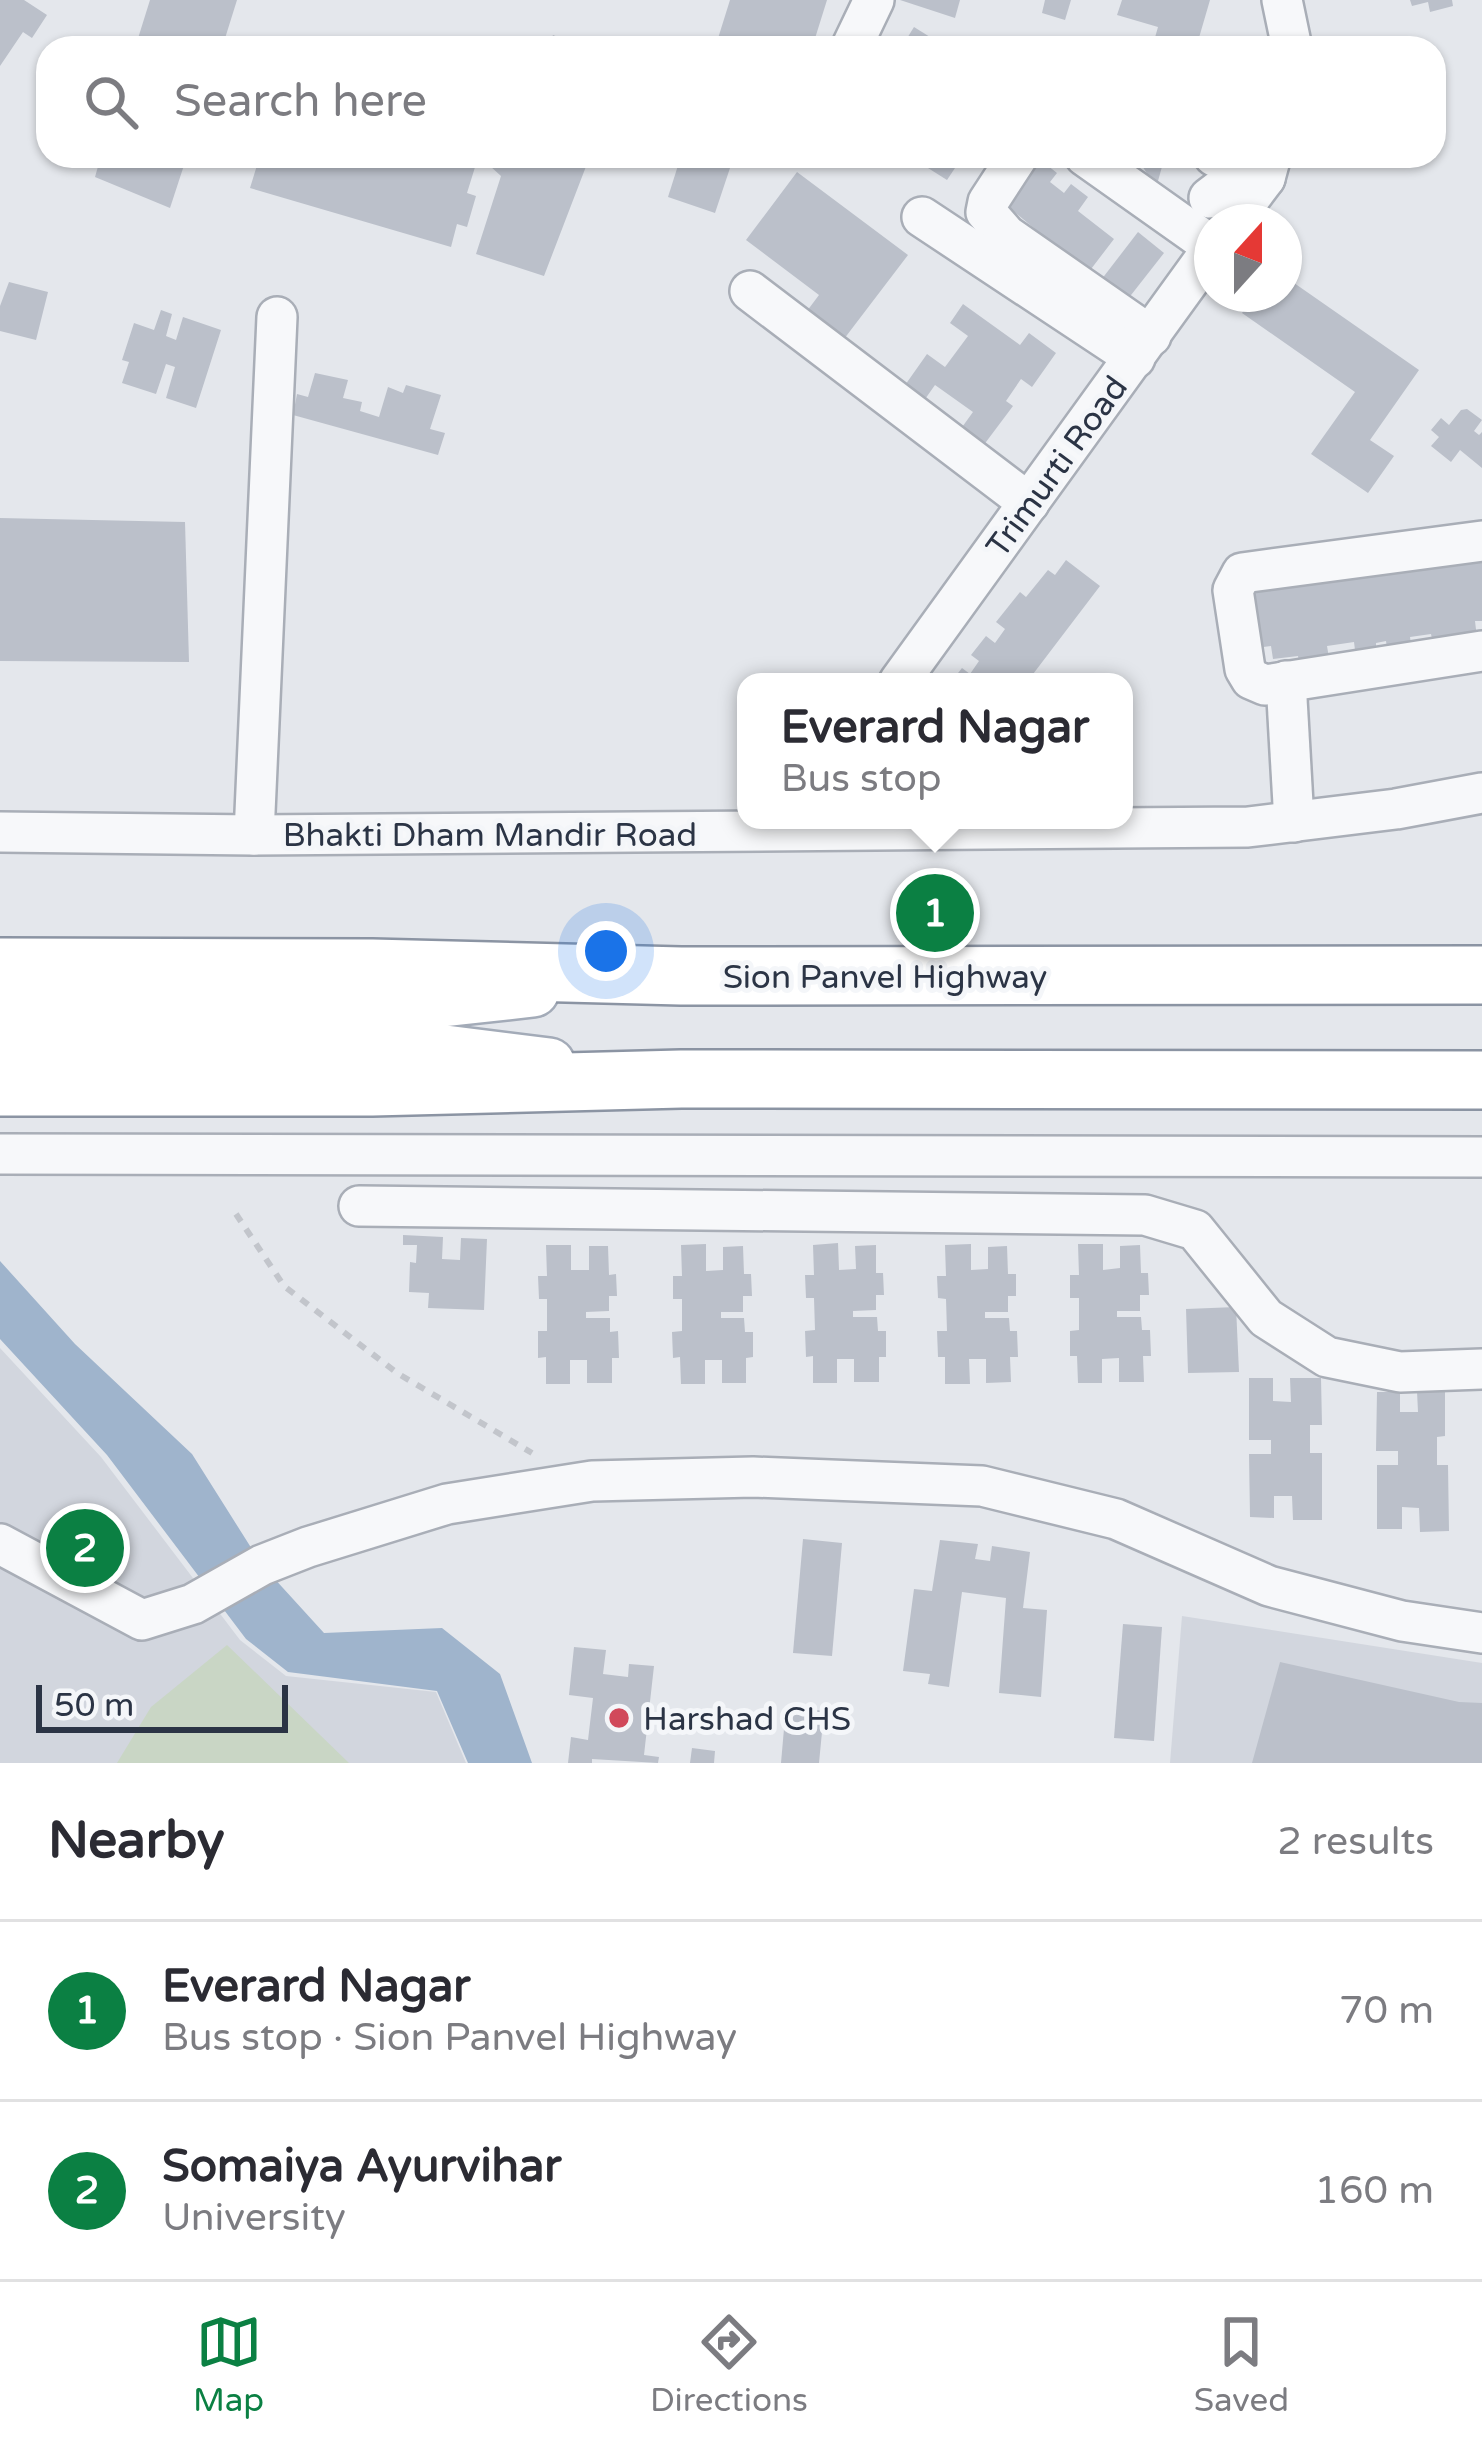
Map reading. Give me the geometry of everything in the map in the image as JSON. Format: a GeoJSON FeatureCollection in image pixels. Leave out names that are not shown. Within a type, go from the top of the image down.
{"type":"FeatureCollection","features":[{"type":"Feature","properties":{"kind":"highway","name":"Sion Panvel Highway"},"geometry":{"type":"LineString","coordinates":[[0,967],[372,968],[681,976],[1482,975]]}},
{"type":"Feature","properties":{"kind":"highway"},"geometry":{"type":"LineString","coordinates":[[0,1087],[372,1087],[681,1079],[1482,1080]]}},
{"type":"Feature","properties":{"kind":"main road"},"geometry":{"type":"LineString","coordinates":[[0,1004],[387,1007],[681,976]]}},
{"type":"Feature","properties":{"kind":"main road"},"geometry":{"type":"LineString","coordinates":[[0,1047],[389,1044],[681,1079]]}},
{"type":"Feature","properties":{"kind":"street"},"geometry":{"type":"LineString","coordinates":[[857,36],[874,0]]}},
{"type":"Feature","properties":{"kind":"street"},"geometry":{"type":"LineString","coordinates":[[1282,0],[1290,36]]}},
{"type":"Feature","properties":{"kind":"street"},"geometry":{"type":"LineString","coordinates":[[1010,168],[986,212],[1006,235],[1143,347]]}},
{"type":"Feature","properties":{"kind":"street"},"geometry":{"type":"LineString","coordinates":[[1102,168],[1194,235]]}},
{"type":"Feature","properties":{"kind":"street"},"geometry":{"type":"LineString","coordinates":[[1224,204],[1243,168]]}},
{"type":"Feature","properties":{"kind":"street"},"geometry":{"type":"LineString","coordinates":[[922,217],[1143,347]]}},
{"type":"Feature","properties":{"kind":"street","name":"Trimurti Road"},"geometry":{"type":"LineString","coordinates":[[906,673],[1194,274]]}},
{"type":"Feature","properties":{"kind":"street"},"geometry":{"type":"LineString","coordinates":[[750,291],[1029,503]]}},
{"type":"Feature","properties":{"kind":"street"},"geometry":{"type":"LineString","coordinates":[[254,835],[277,317]]}},
{"type":"Feature","properties":{"kind":"street"},"geometry":{"type":"LineString","coordinates":[[1482,541],[1242,573],[1233,590],[1245,669],[1251,679],[1264,685],[1482,651]]}},
{"type":"Feature","properties":{"kind":"street"},"geometry":{"type":"LineString","coordinates":[[1286,681],[1294,822]]}},
{"type":"Feature","properties":{"kind":"street","name":"Bhakti Dham Mandir Road"},"geometry":{"type":"LineString","coordinates":[[1133,827],[1248,827],[1482,793]]}},
{"type":"Feature","properties":{"kind":"street","name":"Bhakti Dham Mandir Road"},"geometry":{"type":"LineString","coordinates":[[0,832],[254,835],[737,827]]}},
{"type":"Feature","properties":{"kind":"street"},"geometry":{"type":"LineString","coordinates":[[0,1154],[1482,1157]]}},
{"type":"Feature","properties":{"kind":"street"},"geometry":{"type":"LineString","coordinates":[[359,1206],[1145,1215],[1195,1230],[1266,1318],[1327,1357],[1400,1372],[1482,1369]]}},
{"type":"Feature","properties":{"kind":"street"},"geometry":{"type":"LineString","coordinates":[[0,1544],[142,1619],[170,1613],[262,1565],[447,1504],[592,1481],[753,1477],[982,1486],[1116,1519],[1268,1586],[1402,1621],[1482,1633]]}},
{"type":"Feature","properties":{"kind":"path"},"geometry":{"type":"LineString","coordinates":[[236,1214],[284,1286],[397,1373],[521,1448],[592,1481]]}},
{"type":"Feature","properties":{"kind":"shaded area"},"geometry":{"type":"Polygon","coordinates":[[[0,1348],[101,1457],[240,1640],[286,1676],[436,1692],[466,1763],[0,1763],[0,1348]]]}},
{"type":"Feature","properties":{"kind":"shaded area"},"geometry":{"type":"Polygon","coordinates":[[[1182,1616],[1482,1663],[1482,1763],[1170,1763],[1182,1616]]]}},
{"type":"Feature","properties":{"kind":"green space"},"geometry":{"type":"Polygon","coordinates":[[[227,1645],[349,1763],[117,1763],[151,1707],[227,1645]]]}},
{"type":"Feature","properties":{"kind":"water"},"geometry":{"type":"Polygon","coordinates":[[[0,1261],[75,1344],[192,1454],[262,1565],[324,1633],[442,1628],[500,1674],[532,1763],[468,1763],[437,1691],[288,1672],[246,1639],[107,1455],[0,1339],[0,1261]]]}},
{"type":"Feature","properties":{"kind":"building"},"geometry":{"type":"Polygon","coordinates":[[[0,0],[24,0],[47,15],[32,38],[23,32],[0,66],[0,0]]]}},
{"type":"Feature","properties":{"kind":"building"},"geometry":{"type":"Polygon","coordinates":[[[150,0],[237,0],[226,36],[139,36],[150,0]]]}},
{"type":"Feature","properties":{"kind":"building"},"geometry":{"type":"Polygon","coordinates":[[[730,0],[827,0],[816,36],[719,36],[730,0]]]}},
{"type":"Feature","properties":{"kind":"building"},"geometry":{"type":"Polygon","coordinates":[[[900,0],[960,0],[955,18],[900,0]]]}},
{"type":"Feature","properties":{"kind":"building"},"geometry":{"type":"Polygon","coordinates":[[[1045,0],[1071,0],[1065,20],[1042,13],[1045,0]]]}},
{"type":"Feature","properties":{"kind":"building"},"geometry":{"type":"Polygon","coordinates":[[[1122,0],[1210,0],[1200,36],[1155,36],[1158,27],[1117,15],[1122,0]]]}},
{"type":"Feature","properties":{"kind":"building"},"geometry":{"type":"Polygon","coordinates":[[[1410,0],[1452,0],[1453,6],[1430,12],[1428,2],[1412,6],[1410,0]]]}},
{"type":"Feature","properties":{"kind":"building"},"geometry":{"type":"Polygon","coordinates":[[[98,168],[183,168],[170,208],[95,177],[98,168]]]}},
{"type":"Feature","properties":{"kind":"building"},"geometry":{"type":"Polygon","coordinates":[[[256,168],[475,168],[467,193],[476,196],[467,227],[457,224],[451,247],[250,188],[256,168]]]}},
{"type":"Feature","properties":{"kind":"building"},"geometry":{"type":"Polygon","coordinates":[[[492,168],[585,168],[544,276],[476,254],[501,176],[492,168]]]}},
{"type":"Feature","properties":{"kind":"building"},"geometry":{"type":"Polygon","coordinates":[[[677,168],[730,168],[715,213],[668,197],[677,168]]]}},
{"type":"Feature","properties":{"kind":"building"},"geometry":{"type":"Polygon","coordinates":[[[928,168],[955,168],[947,180],[928,168]]]}},
{"type":"Feature","properties":{"kind":"building"},"geometry":{"type":"Polygon","coordinates":[[[1024,168],[1051,168],[1057,173],[1050,182],[1064,193],[1071,184],[1088,197],[1078,211],[1114,239],[1088,273],[1000,200],[1024,168]]]}},
{"type":"Feature","properties":{"kind":"building"},"geometry":{"type":"Polygon","coordinates":[[[1144,168],[1162,168],[1156,188],[1144,168]]]}},
{"type":"Feature","properties":{"kind":"building"},"geometry":{"type":"Polygon","coordinates":[[[797,172],[908,255],[844,339],[807,311],[819,295],[746,240],[797,172]]]}},
{"type":"Feature","properties":{"kind":"building"},"geometry":{"type":"Polygon","coordinates":[[[1138,232],[1164,253],[1124,304],[1098,284],[1138,232]]]}},
{"type":"Feature","properties":{"kind":"building"},"geometry":{"type":"Polygon","coordinates":[[[9,282],[48,292],[36,340],[0,331],[0,306],[9,282]]]}},
{"type":"Feature","properties":{"kind":"building"},"geometry":{"type":"Polygon","coordinates":[[[1302,289],[1419,370],[1370,440],[1394,456],[1368,493],[1311,454],[1355,392],[1242,313],[1302,312],[1302,289]]]}},
{"type":"Feature","properties":{"kind":"building"},"geometry":{"type":"Polygon","coordinates":[[[963,304],[1020,345],[1029,333],[1056,353],[1032,387],[1021,379],[1006,401],[1013,406],[983,446],[960,430],[973,412],[935,385],[923,402],[903,388],[927,354],[945,367],[968,336],[950,323],[963,304]]]}},
{"type":"Feature","properties":{"kind":"building"},"geometry":{"type":"Polygon","coordinates":[[[161,310],[172,314],[166,336],[176,340],[183,317],[221,330],[196,408],[166,398],[175,367],[166,364],[156,394],[122,383],[129,362],[122,360],[134,323],[154,330],[161,310]]]}},
{"type":"Feature","properties":{"kind":"building"},"geometry":{"type":"Polygon","coordinates":[[[315,373],[348,380],[343,398],[362,402],[360,411],[379,417],[388,387],[403,393],[406,385],[441,395],[430,429],[445,433],[438,455],[293,415],[297,394],[308,397],[315,373]]]}},
{"type":"Feature","properties":{"kind":"building"},"geometry":{"type":"Polygon","coordinates":[[[1467,409],[1482,420],[1474,431],[1482,432],[1482,468],[1460,450],[1451,462],[1431,446],[1439,437],[1431,430],[1441,418],[1449,425],[1467,409]]]}},
{"type":"Feature","properties":{"kind":"building"},"geometry":{"type":"Polygon","coordinates":[[[0,518],[185,522],[189,662],[0,661],[0,518]]]}},
{"type":"Feature","properties":{"kind":"building"},"geometry":{"type":"Polygon","coordinates":[[[1066,560],[1100,586],[1034,673],[971,673],[979,661],[971,655],[986,636],[995,643],[1005,629],[996,622],[1020,592],[1026,597],[1048,570],[1055,575],[1066,560]]]}},
{"type":"Feature","properties":{"kind":"building"},"geometry":{"type":"Polygon","coordinates":[[[1482,560],[1482,621],[1475,621],[1477,638],[1433,644],[1431,634],[1410,637],[1411,644],[1387,648],[1386,641],[1376,643],[1376,648],[1355,650],[1354,642],[1327,646],[1329,658],[1299,662],[1298,656],[1273,659],[1271,646],[1248,649],[1250,589],[1482,560]]]}},
{"type":"Feature","properties":{"kind":"building"},"geometry":{"type":"Polygon","coordinates":[[[403,1235],[443,1237],[442,1259],[460,1260],[461,1238],[487,1239],[484,1310],[428,1308],[429,1293],[409,1292],[410,1262],[416,1263],[417,1245],[403,1245],[403,1235]]]}},
{"type":"Feature","properties":{"kind":"building"},"geometry":{"type":"Polygon","coordinates":[[[838,1243],[839,1270],[856,1269],[855,1246],[876,1245],[876,1273],[883,1273],[884,1295],[876,1295],[876,1310],[853,1311],[853,1317],[877,1317],[878,1331],[886,1331],[879,1382],[854,1382],[854,1359],[837,1359],[837,1383],[813,1383],[813,1356],[806,1357],[805,1331],[815,1330],[814,1298],[806,1298],[805,1275],[814,1275],[813,1245],[838,1243]]]}},
{"type":"Feature","properties":{"kind":"building"},"geometry":{"type":"Polygon","coordinates":[[[706,1244],[706,1271],[723,1270],[723,1247],[743,1246],[744,1274],[751,1274],[752,1296],[743,1296],[743,1312],[721,1312],[721,1318],[744,1318],[745,1332],[753,1332],[746,1383],[722,1383],[722,1360],[705,1360],[705,1384],[681,1384],[680,1357],[673,1358],[672,1332],[682,1331],[682,1299],[673,1299],[673,1276],[682,1276],[681,1245],[706,1244]]]}},
{"type":"Feature","properties":{"kind":"building"},"geometry":{"type":"Polygon","coordinates":[[[971,1244],[971,1270],[988,1269],[988,1247],[1007,1246],[1008,1274],[1016,1274],[1016,1296],[1008,1296],[1008,1312],[985,1312],[985,1318],[1009,1318],[1010,1331],[1017,1331],[1018,1357],[1010,1357],[1011,1382],[986,1383],[986,1359],[969,1359],[970,1384],[945,1384],[945,1357],[938,1357],[937,1331],[947,1331],[946,1299],[938,1298],[937,1276],[946,1276],[945,1245],[971,1244]]]}},
{"type":"Feature","properties":{"kind":"building"},"geometry":{"type":"Polygon","coordinates":[[[1078,1244],[1103,1244],[1103,1270],[1120,1268],[1120,1246],[1140,1245],[1141,1273],[1148,1273],[1149,1295],[1140,1295],[1140,1311],[1117,1311],[1117,1317],[1141,1317],[1142,1330],[1150,1330],[1151,1356],[1143,1356],[1144,1382],[1119,1382],[1119,1358],[1102,1359],[1102,1383],[1078,1383],[1077,1356],[1070,1356],[1070,1331],[1079,1330],[1079,1298],[1070,1298],[1070,1275],[1079,1275],[1078,1244]]]}},
{"type":"Feature","properties":{"kind":"building"},"geometry":{"type":"Polygon","coordinates":[[[546,1245],[571,1245],[571,1270],[589,1270],[589,1246],[608,1246],[609,1275],[616,1274],[617,1296],[609,1296],[609,1311],[586,1312],[586,1318],[610,1318],[610,1332],[618,1331],[619,1358],[612,1358],[612,1383],[587,1383],[587,1360],[570,1360],[570,1384],[546,1384],[546,1357],[538,1358],[538,1331],[547,1331],[547,1299],[539,1299],[538,1276],[547,1276],[546,1245]]]}},
{"type":"Feature","properties":{"kind":"building"},"geometry":{"type":"Polygon","coordinates":[[[1236,1307],[1239,1372],[1188,1373],[1186,1309],[1236,1307]]]}},
{"type":"Feature","properties":{"kind":"building"},"geometry":{"type":"Polygon","coordinates":[[[1249,1378],[1273,1378],[1273,1401],[1291,1402],[1290,1378],[1321,1378],[1322,1425],[1310,1425],[1310,1453],[1322,1453],[1322,1520],[1293,1520],[1292,1496],[1274,1496],[1274,1518],[1250,1517],[1249,1454],[1271,1454],[1271,1440],[1249,1440],[1249,1378]]]}},
{"type":"Feature","properties":{"kind":"building"},"geometry":{"type":"Polygon","coordinates":[[[1417,1391],[1445,1391],[1445,1436],[1437,1437],[1437,1465],[1448,1465],[1449,1531],[1420,1532],[1419,1508],[1402,1507],[1402,1529],[1377,1529],[1377,1465],[1398,1465],[1398,1451],[1376,1451],[1377,1392],[1400,1392],[1400,1412],[1418,1412],[1417,1391]]]}},
{"type":"Feature","properties":{"kind":"building"},"geometry":{"type":"Polygon","coordinates":[[[803,1539],[842,1543],[832,1656],[793,1653],[803,1539]]]}},
{"type":"Feature","properties":{"kind":"building"},"geometry":{"type":"Polygon","coordinates":[[[940,1540],[978,1544],[975,1559],[990,1561],[992,1546],[1030,1552],[1023,1608],[1047,1610],[1041,1697],[999,1693],[1006,1598],[962,1592],[949,1687],[928,1684],[930,1674],[903,1671],[914,1589],[932,1591],[940,1540]]]}},
{"type":"Feature","properties":{"kind":"building"},"geometry":{"type":"Polygon","coordinates":[[[1123,1624],[1162,1627],[1154,1741],[1114,1738],[1123,1624]]]}},
{"type":"Feature","properties":{"kind":"building","name":"Harshad CHS"},"geometry":{"type":"Polygon","coordinates":[[[574,1647],[606,1650],[603,1674],[628,1677],[629,1664],[654,1666],[644,1755],[659,1757],[658,1763],[592,1759],[592,1763],[568,1763],[571,1737],[588,1740],[593,1698],[569,1695],[574,1647]]]}},
{"type":"Feature","properties":{"kind":"building"},"geometry":{"type":"Polygon","coordinates":[[[1280,1662],[1482,1703],[1482,1763],[1252,1763],[1280,1662]]]}},
{"type":"Feature","properties":{"kind":"building"},"geometry":{"type":"Polygon","coordinates":[[[786,1706],[824,1711],[819,1763],[781,1763],[786,1706]]]}},
{"type":"Feature","properties":{"kind":"building","name":"Harshad CHS"},"geometry":{"type":"Polygon","coordinates":[[[692,1748],[715,1751],[714,1763],[690,1763],[692,1748]]]}},
{"type":"Feature","properties":{"kind":"place","name":"Everard Nagar"},"geometry":{"type":"Point","coordinates":[935,913]}},
{"type":"Feature","properties":{"kind":"place","name":"Somaiya Ayurvihar"},"geometry":{"type":"Point","coordinates":[85,1548]}},
{"type":"Feature","properties":{"kind":"place","name":"Harshad CHS"},"geometry":{"type":"Point","coordinates":[619,1718]}}]}
